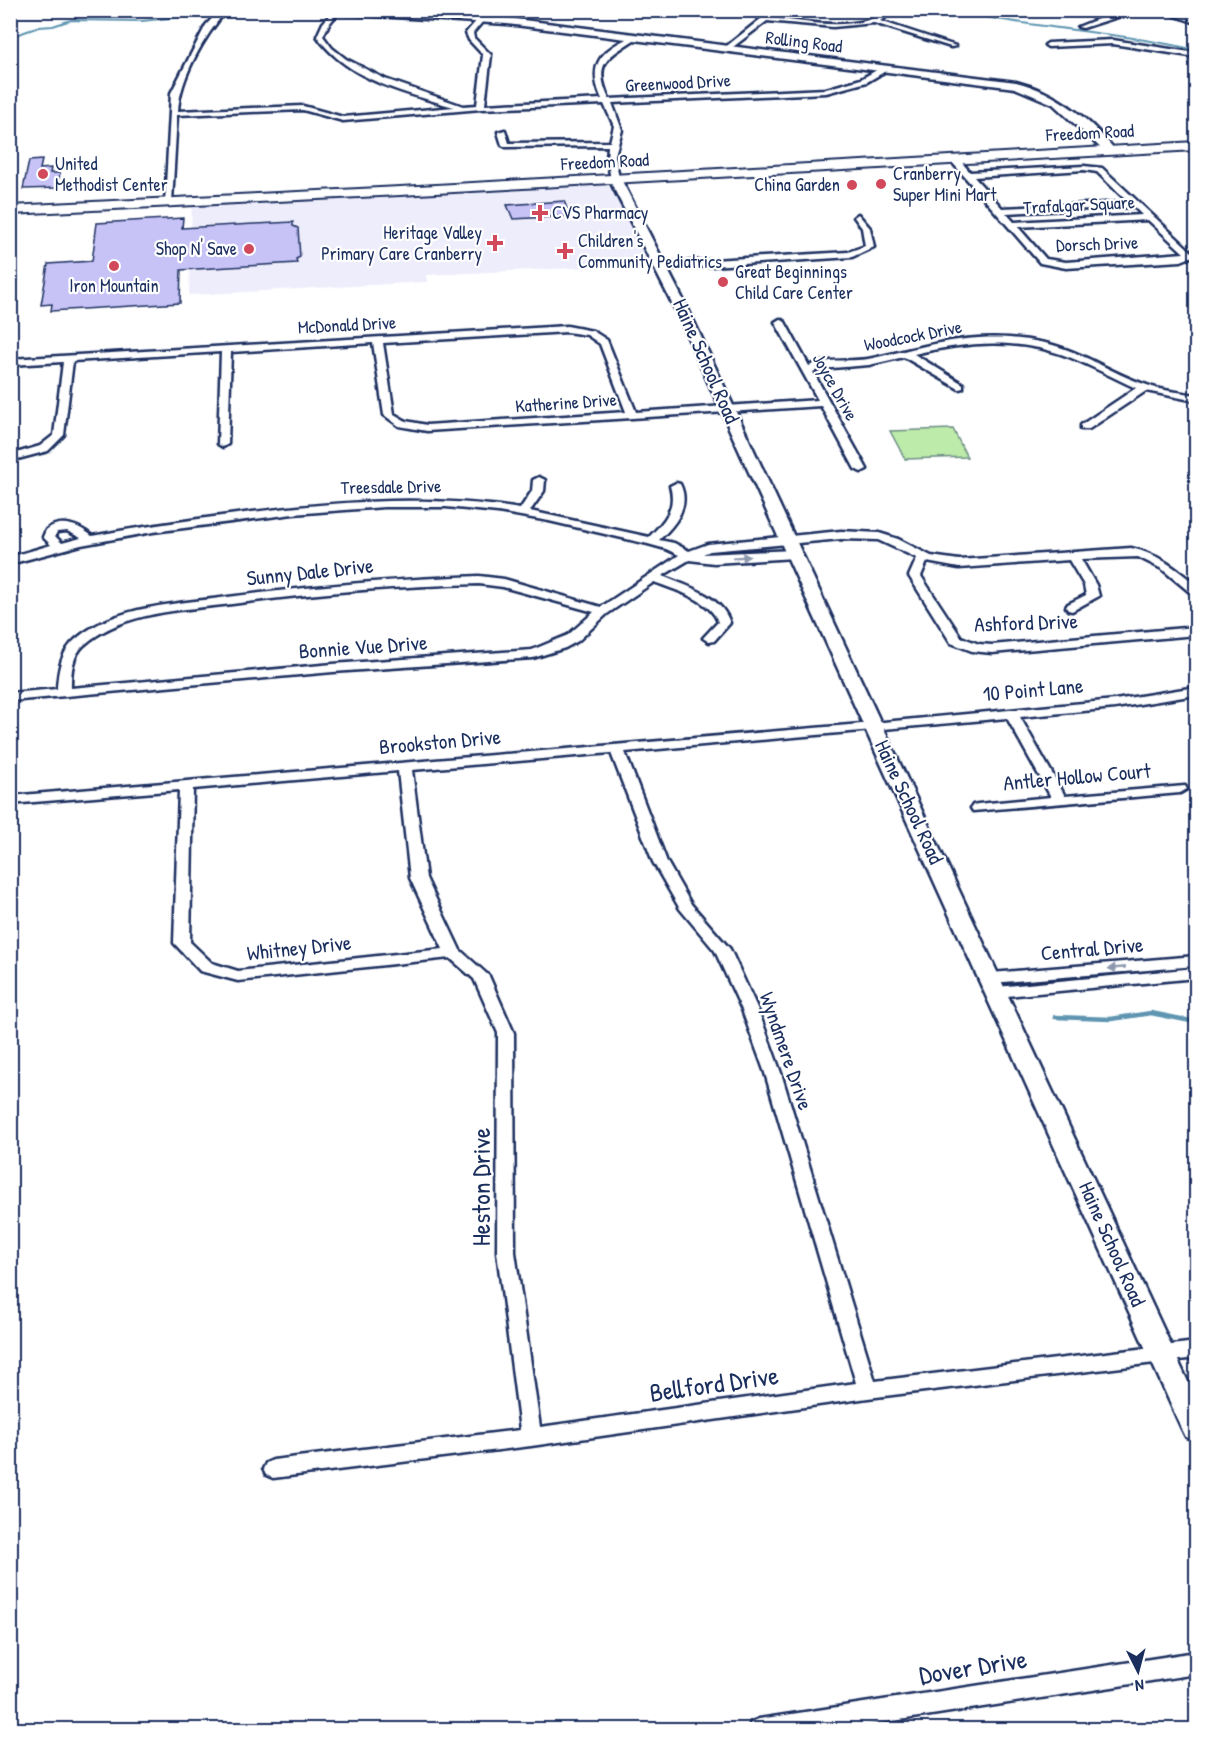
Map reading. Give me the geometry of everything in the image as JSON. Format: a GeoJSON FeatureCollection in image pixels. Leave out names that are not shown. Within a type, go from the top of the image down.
{"type":"FeatureCollection","features":[{"type":"Feature","properties":{"kind":"main road","name":"Freedom Road"},"geometry":{"type":"LineString","coordinates":[[12,210],[1197,146]]}},
{"type":"Feature","properties":{"kind":"street"},"geometry":{"type":"LineString","coordinates":[[168,202],[175,93],[210,25],[224,10]]}},
{"type":"Feature","properties":{"kind":"street","name":"Rolling Road"},"geometry":{"type":"LineString","coordinates":[[328,10],[482,19],[1006,83],[1037,90],[1056,100],[1109,150]]}},
{"type":"Feature","properties":{"kind":"street"},"geometry":{"type":"LineString","coordinates":[[481,107],[487,55],[471,39],[469,33],[482,19],[499,10]]}},
{"type":"Feature","properties":{"kind":"street"},"geometry":{"type":"LineString","coordinates":[[727,49],[767,19],[775,10]]}},
{"type":"Feature","properties":{"kind":"street"},"geometry":{"type":"LineString","coordinates":[[767,19],[830,24],[873,21],[889,15],[894,10]]}},
{"type":"Feature","properties":{"kind":"street"},"geometry":{"type":"LineString","coordinates":[[1081,27],[1136,10]]}},
{"type":"Feature","properties":{"kind":"street"},"geometry":{"type":"LineString","coordinates":[[1161,10],[1197,21]]}},
{"type":"Feature","properties":{"kind":"street","name":"Greenwood Drive"},"geometry":{"type":"LineString","coordinates":[[337,11],[326,22],[320,36],[327,48],[336,55],[382,81],[468,108]]}},
{"type":"Feature","properties":{"kind":"street"},"geometry":{"type":"LineString","coordinates":[[873,21],[953,46]]}},
{"type":"Feature","properties":{"kind":"street"},"geometry":{"type":"LineString","coordinates":[[615,179],[611,148],[618,132],[615,118],[598,83],[597,68],[606,57],[635,38]]}},
{"type":"Feature","properties":{"kind":"street"},"geometry":{"type":"LineString","coordinates":[[1048,45],[1113,42],[1143,45],[1197,56]]}},
{"type":"Feature","properties":{"kind":"street","name":"Greenwood Drive"},"geometry":{"type":"LineString","coordinates":[[174,113],[303,108],[343,119],[481,107],[826,91],[853,86],[885,69]]}},
{"type":"Feature","properties":{"kind":"street"},"geometry":{"type":"LineString","coordinates":[[502,132],[506,145],[614,144]]}},
{"type":"Feature","properties":{"kind":"street","name":"Dorsch Drive"},"geometry":{"type":"LineString","coordinates":[[954,159],[1043,261],[1054,264],[1187,256],[1189,253],[1160,224],[1148,217]]}},
{"type":"Feature","properties":{"kind":"street"},"geometry":{"type":"LineString","coordinates":[[968,175],[1090,168],[1099,170],[1148,217]]}},
{"type":"Feature","properties":{"kind":"street","name":"Haine School Road"},"geometry":{"type":"LineString","coordinates":[[615,179],[663,266],[727,410],[1197,1429]]}},
{"type":"Feature","properties":{"kind":"street","name":"Trafalgar Square"},"geometry":{"type":"LineString","coordinates":[[999,211],[1134,204]]}},
{"type":"Feature","properties":{"kind":"street"},"geometry":{"type":"LineString","coordinates":[[663,266],[849,255],[870,247],[866,228],[858,217]]}},
{"type":"Feature","properties":{"kind":"street","name":"Trafalgar Square"},"geometry":{"type":"LineString","coordinates":[[1011,225],[1148,217]]}},
{"type":"Feature","properties":{"kind":"street","name":"Joyce Drive"},"geometry":{"type":"LineString","coordinates":[[780,322],[861,469]]}},
{"type":"Feature","properties":{"kind":"street","name":"McDonald Drive"},"geometry":{"type":"LineString","coordinates":[[10,362],[557,328],[590,333],[601,339],[608,348],[632,415]]}},
{"type":"Feature","properties":{"kind":"street","name":"Katherine Drive"},"geometry":{"type":"LineString","coordinates":[[377,339],[389,415],[403,424],[427,428],[825,403]]}},
{"type":"Feature","properties":{"kind":"street","name":"Woodcock Drive"},"geometry":{"type":"LineString","coordinates":[[807,371],[818,366],[869,362],[969,341],[1031,343],[1073,355],[1144,388],[1197,398]]}},
{"type":"Feature","properties":{"kind":"street"},"geometry":{"type":"LineString","coordinates":[[223,444],[226,348]]}},
{"type":"Feature","properties":{"kind":"street"},"geometry":{"type":"LineString","coordinates":[[906,354],[959,386]]}},
{"type":"Feature","properties":{"kind":"street"},"geometry":{"type":"LineString","coordinates":[[10,458],[42,449],[59,435],[68,358]]}},
{"type":"Feature","properties":{"kind":"street"},"geometry":{"type":"LineString","coordinates":[[1085,427],[1144,388]]}},
{"type":"Feature","properties":{"kind":"street"},"geometry":{"type":"LineString","coordinates":[[523,512],[538,491],[539,480]]}},
{"type":"Feature","properties":{"kind":"street"},"geometry":{"type":"LineString","coordinates":[[651,541],[662,530],[678,506],[680,499],[676,486]]}},
{"type":"Feature","properties":{"kind":"street","name":"Treesdale Drive"},"geometry":{"type":"LineString","coordinates":[[10,561],[58,546],[142,530],[347,505],[447,504],[523,512],[670,546],[689,556]]}},
{"type":"Feature","properties":{"kind":"street"},"geometry":{"type":"LineString","coordinates":[[58,546],[49,537],[52,530],[57,528],[74,528],[89,540]]}},
{"type":"Feature","properties":{"kind":"street"},"geometry":{"type":"LineString","coordinates":[[689,556],[714,559],[866,535],[894,542],[924,557],[942,562],[978,564],[1143,553],[1161,562],[1197,591]]}},
{"type":"Feature","properties":{"kind":"street","name":"Bonnie Vue Drive"},"geometry":{"type":"LineString","coordinates":[[10,697],[333,668],[533,654],[573,638],[603,611],[678,560],[689,556]]}},
{"type":"Feature","properties":{"kind":"street"},"geometry":{"type":"LineString","coordinates":[[1072,607],[1093,596],[1090,585],[1073,556]]}},
{"type":"Feature","properties":{"kind":"street","name":"Ashford Drive"},"geometry":{"type":"LineString","coordinates":[[924,557],[915,576],[950,634],[965,645],[992,649],[1197,631]]}},
{"type":"Feature","properties":{"kind":"street"},"geometry":{"type":"LineString","coordinates":[[653,577],[700,597],[718,610],[724,622],[709,638]]}},
{"type":"Feature","properties":{"kind":"street","name":"Sunny Dale Drive"},"geometry":{"type":"LineString","coordinates":[[64,693],[65,664],[80,642],[118,622],[163,610],[325,588],[479,580],[504,583],[603,611]]}},
{"type":"Feature","properties":{"kind":"street","name":"10 Point Lane"},"geometry":{"type":"LineString","coordinates":[[873,727],[1115,704],[1197,691]]}},
{"type":"Feature","properties":{"kind":"street"},"geometry":{"type":"LineString","coordinates":[[1011,713],[1060,800]]}},
{"type":"Feature","properties":{"kind":"street","name":"Brookston Drive"},"geometry":{"type":"LineString","coordinates":[[10,800],[873,727]]}},
{"type":"Feature","properties":{"kind":"street","name":"Wyndmere Drive"},"geometry":{"type":"LineString","coordinates":[[616,748],[660,862],[685,906],[722,949],[750,1010],[773,1073],[868,1390]]}},
{"type":"Feature","properties":{"kind":"street"},"geometry":{"type":"LineString","coordinates":[[404,766],[418,878],[453,953]]}},
{"type":"Feature","properties":{"kind":"street","name":"Whitney Drive"},"geometry":{"type":"LineString","coordinates":[[186,786],[182,943],[206,967],[238,976],[453,953]]}},
{"type":"Feature","properties":{"kind":"street","name":"Antler Hollow Court"},"geometry":{"type":"LineString","coordinates":[[978,808],[1180,789]]}},
{"type":"Feature","properties":{"kind":"street","name":"Heston Drive"},"geometry":{"type":"LineString","coordinates":[[453,953],[481,976],[506,1033],[506,1252],[531,1437]]}},
{"type":"Feature","properties":{"kind":"street","name":"Central Drive"},"geometry":{"type":"LineString","coordinates":[[994,985],[1197,961]]}},
{"type":"Feature","properties":{"kind":"street","name":"Central Drive"},"geometry":{"type":"LineString","coordinates":[[994,985],[1197,973]]}},
{"type":"Feature","properties":{"kind":"street","name":"Bellford Drive"},"geometry":{"type":"LineString","coordinates":[[273,1469],[531,1437],[868,1390],[1197,1350]]}},
{"type":"Feature","properties":{"kind":"street","name":"Dover Drive"},"geometry":{"type":"LineString","coordinates":[[759,1730],[1197,1663]]}},
{"type":"Feature","properties":{"kind":"shaded area"},"geometry":{"type":"Polygon","coordinates":[[[601,183],[613,189],[650,258],[646,262],[636,265],[426,275],[427,282],[189,295],[192,203],[601,183]]]}},
{"type":"Feature","properties":{"kind":"green space"},"geometry":{"type":"Polygon","coordinates":[[[953,429],[967,457],[905,459],[890,431],[953,429]]]}},
{"type":"Feature","properties":{"kind":"building","name":"United Methodist Center"},"geometry":{"type":"Polygon","coordinates":[[[42,160],[40,169],[51,168],[50,173],[60,173],[57,188],[23,189],[29,161],[42,160]]]}},
{"type":"Feature","properties":{"kind":"building","name":"CVS Pharmacy"},"geometry":{"type":"Polygon","coordinates":[[[564,201],[570,216],[513,219],[507,205],[564,201]]]}},
{"type":"Feature","properties":{"kind":"building","name":"Iron Mountain"},"geometry":{"type":"Polygon","coordinates":[[[183,218],[182,228],[293,222],[293,226],[298,228],[300,257],[296,259],[297,263],[181,270],[180,303],[51,311],[52,304],[41,305],[48,264],[92,261],[97,223],[183,218]]]}},
{"type":"Feature","properties":{"kind":"waterway"},"geometry":{"type":"LineString","coordinates":[[952,10],[1013,22],[1135,38],[1196,50]]}},
{"type":"Feature","properties":{"kind":"waterway"},"geometry":{"type":"LineString","coordinates":[[238,11],[319,13]]}},
{"type":"Feature","properties":{"kind":"waterway"},"geometry":{"type":"LineString","coordinates":[[10,37],[39,27],[53,26],[71,20],[142,21],[206,14]]}},
{"type":"Feature","properties":{"kind":"waterway"},"geometry":{"type":"LineString","coordinates":[[1055,1017],[1111,1019],[1151,1013],[1196,1022]]}},
{"type":"Feature","properties":{"kind":"place","name":"United Methodist Center"},"geometry":{"type":"Point","coordinates":[43,174]}},
{"type":"Feature","properties":{"kind":"place","name":"Cranberry Super Mini Mart"},"geometry":{"type":"Point","coordinates":[881,184]}},
{"type":"Feature","properties":{"kind":"place","name":"China Garden"},"geometry":{"type":"Point","coordinates":[852,185]}},
{"type":"Feature","properties":{"kind":"place","name":"CVS Pharmacy"},"geometry":{"type":"Point","coordinates":[540,213]}},
{"type":"Feature","properties":{"kind":"place","name":"Heritage Valley Primary Care Cranberry"},"geometry":{"type":"Point","coordinates":[495,243]}},
{"type":"Feature","properties":{"kind":"place","name":"Shop N' Save"},"geometry":{"type":"Point","coordinates":[249,249]}},
{"type":"Feature","properties":{"kind":"place","name":"Children's Community Pediatrics"},"geometry":{"type":"Point","coordinates":[565,251]}},
{"type":"Feature","properties":{"kind":"place","name":"Iron Mountain"},"geometry":{"type":"Point","coordinates":[114,266]}},
{"type":"Feature","properties":{"kind":"place","name":"Great Beginnings Child Care Center"},"geometry":{"type":"Point","coordinates":[723,282]}}]}
